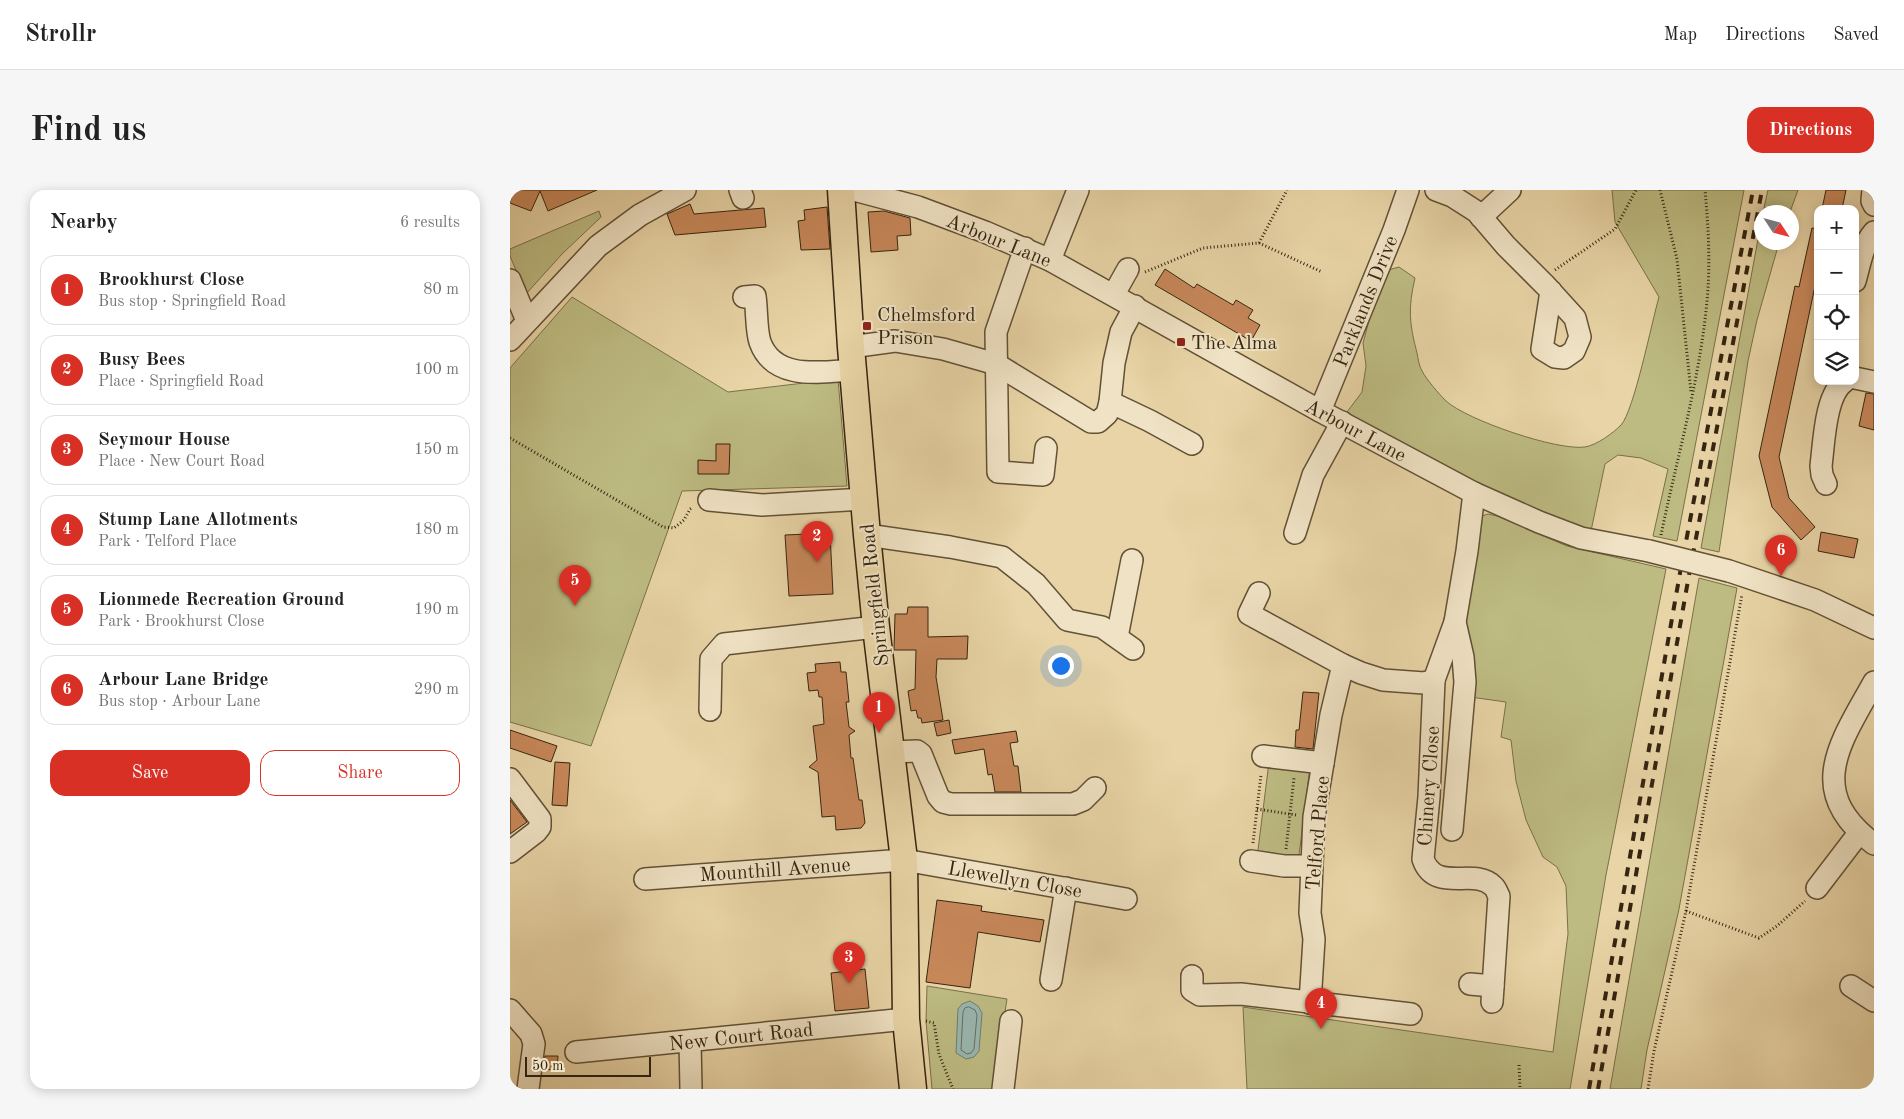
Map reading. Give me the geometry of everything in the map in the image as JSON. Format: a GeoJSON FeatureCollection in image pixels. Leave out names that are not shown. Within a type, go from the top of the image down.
{"type":"FeatureCollection","features":[{"type":"Feature","properties":{"kind":"main road","name":"Springfield Road"},"geometry":{"type":"LineString","coordinates":[[841,190],[852,358],[867,534],[876,627],[904,860],[898,947],[900,985],[906,1019],[913,1089]]}},
{"type":"Feature","properties":{"kind":"street"},"geometry":{"type":"LineString","coordinates":[[510,340],[598,246],[640,215],[685,190]]}},
{"type":"Feature","properties":{"kind":"street","name":"Arbour Lane"},"geometry":{"type":"LineString","coordinates":[[854,190],[918,208],[1025,248],[1050,260],[1114,294],[1320,411],[1474,492],[1539,522],[1581,538],[1655,544],[1815,600],[1874,628]]}},
{"type":"Feature","properties":{"kind":"street"},"geometry":{"type":"LineString","coordinates":[[1050,260],[1078,190]]}},
{"type":"Feature","properties":{"kind":"street","name":"Parklands Drive"},"geometry":{"type":"LineString","coordinates":[[1320,411],[1356,300],[1394,230],[1408,190]]}},
{"type":"Feature","properties":{"kind":"street"},"geometry":{"type":"LineString","coordinates":[[1436,190],[1452,196],[1477,212],[1506,246],[1545,286]]}},
{"type":"Feature","properties":{"kind":"street"},"geometry":{"type":"LineString","coordinates":[[1481,217],[1510,190]]}},
{"type":"Feature","properties":{"kind":"street"},"geometry":{"type":"LineString","coordinates":[[1873,190],[1872,201],[1874,205]]}},
{"type":"Feature","properties":{"kind":"street"},"geometry":{"type":"LineString","coordinates":[[1859,266],[1863,250],[1874,232]]}},
{"type":"Feature","properties":{"kind":"street"},"geometry":{"type":"LineString","coordinates":[[1025,248],[996,332],[998,472],[1044,475],[1046,448]]}},
{"type":"Feature","properties":{"kind":"street"},"geometry":{"type":"LineString","coordinates":[[1114,294],[1128,269]]}},
{"type":"Feature","properties":{"kind":"street"},"geometry":{"type":"LineString","coordinates":[[510,280],[527,321]]}},
{"type":"Feature","properties":{"kind":"street"},"geometry":{"type":"LineString","coordinates":[[744,297],[755,296],[760,342],[770,358],[783,368],[808,373],[895,341],[943,349],[996,364],[1091,422],[1098,422],[1107,414],[1114,363],[1122,332],[1135,306]]}},
{"type":"Feature","properties":{"kind":"street"},"geometry":{"type":"LineString","coordinates":[[1859,379],[1874,382]]}},
{"type":"Feature","properties":{"kind":"street"},"geometry":{"type":"LineString","coordinates":[[1826,484],[1821,466],[1831,402],[1835,391],[1841,385]]}},
{"type":"Feature","properties":{"kind":"street"},"geometry":{"type":"LineString","coordinates":[[1110,402],[1192,444]]}},
{"type":"Feature","properties":{"kind":"street"},"geometry":{"type":"LineString","coordinates":[[1295,532],[1312,476],[1342,422]]}},
{"type":"Feature","properties":{"kind":"street"},"geometry":{"type":"LineString","coordinates":[[1259,593],[1249,614],[1343,665],[1384,680],[1424,683],[1434,680],[1455,622],[1467,551],[1474,492]]}},
{"type":"Feature","properties":{"kind":"street"},"geometry":{"type":"LineString","coordinates":[[709,500],[762,505],[864,499]]}},
{"type":"Feature","properties":{"kind":"street"},"geometry":{"type":"LineString","coordinates":[[867,534],[950,547],[1002,558],[1036,584],[1067,620],[1102,627],[1125,643],[1125,592],[1132,560]]}},
{"type":"Feature","properties":{"kind":"street"},"geometry":{"type":"LineString","coordinates":[[1452,830],[1465,682],[1463,657],[1455,622]]}},
{"type":"Feature","properties":{"kind":"street"},"geometry":{"type":"LineString","coordinates":[[710,710],[711,659],[724,644],[876,627]]}},
{"type":"Feature","properties":{"kind":"street","name":"Telford Place"},"geometry":{"type":"LineString","coordinates":[[1310,1003],[1314,939],[1310,913],[1314,817],[1331,715],[1343,665]]}},
{"type":"Feature","properties":{"kind":"street","name":"Chinery Close"},"geometry":{"type":"LineString","coordinates":[[1434,680],[1429,797],[1423,860],[1426,869],[1434,876],[1484,880],[1494,886],[1499,896],[1492,994],[1470,984]]}},
{"type":"Feature","properties":{"kind":"street"},"geometry":{"type":"LineString","coordinates":[[1817,888],[1866,838],[1845,814],[1838,798],[1834,780],[1835,760],[1841,742],[1874,682]]}},
{"type":"Feature","properties":{"kind":"street"},"geometry":{"type":"LineString","coordinates":[[1431,746],[1460,748]]}},
{"type":"Feature","properties":{"kind":"street"},"geometry":{"type":"LineString","coordinates":[[891,752],[917,751],[921,754],[938,796],[943,802],[950,804],[1073,804],[1083,800],[1095,788]]}},
{"type":"Feature","properties":{"kind":"street"},"geometry":{"type":"LineString","coordinates":[[1263,756],[1323,763]]}},
{"type":"Feature","properties":{"kind":"street"},"geometry":{"type":"LineString","coordinates":[[510,780],[540,819],[540,827],[536,832],[510,852]]}},
{"type":"Feature","properties":{"kind":"street","name":"Mounthill Avenue"},"geometry":{"type":"LineString","coordinates":[[645,879],[904,860]]}},
{"type":"Feature","properties":{"kind":"street","name":"Llewellyn Close"},"geometry":{"type":"LineString","coordinates":[[904,860],[1126,898]]}},
{"type":"Feature","properties":{"kind":"street"},"geometry":{"type":"LineString","coordinates":[[1251,861],[1284,866],[1312,866]]}},
{"type":"Feature","properties":{"kind":"street"},"geometry":{"type":"LineString","coordinates":[[1051,980],[1066,888]]}},
{"type":"Feature","properties":{"kind":"street"},"geometry":{"type":"LineString","coordinates":[[1192,976],[1192,990],[1200,995],[1241,994],[1411,1014]]}},
{"type":"Feature","properties":{"kind":"street"},"geometry":{"type":"LineString","coordinates":[[1851,986],[1874,1001]]}},
{"type":"Feature","properties":{"kind":"street"},"geometry":{"type":"LineString","coordinates":[[510,1010],[531,1034],[534,1044],[528,1089]]}},
{"type":"Feature","properties":{"kind":"street","name":"New Court Road"},"geometry":{"type":"LineString","coordinates":[[576,1052],[906,1019]]}},
{"type":"Feature","properties":{"kind":"street"},"geometry":{"type":"LineString","coordinates":[[1003,1089],[1011,1022]]}},
{"type":"Feature","properties":{"kind":"street"},"geometry":{"type":"LineString","coordinates":[[690,1041],[691,1089]]}},
{"type":"Feature","properties":{"kind":"path"},"geometry":{"type":"LineString","coordinates":[[1259,243],[1288,190]]}},
{"type":"Feature","properties":{"kind":"path"},"geometry":{"type":"LineString","coordinates":[[1545,286],[1615,230],[1636,190]]}},
{"type":"Feature","properties":{"kind":"path"},"geometry":{"type":"LineString","coordinates":[[1660,190],[1677,259],[1691,397]]}},
{"type":"Feature","properties":{"kind":"path"},"geometry":{"type":"LineString","coordinates":[[1655,544],[1698,364],[1708,288],[1705,190]]}},
{"type":"Feature","properties":{"kind":"path"},"geometry":{"type":"LineString","coordinates":[[1128,269],[1140,274],[1203,248],[1259,243],[1322,272]]}},
{"type":"Feature","properties":{"kind":"path"},"geometry":{"type":"LineString","coordinates":[[510,438],[662,527],[674,528],[684,520],[690,509],[701,502],[709,500]]}},
{"type":"Feature","properties":{"kind":"path"},"geometry":{"type":"LineString","coordinates":[[1648,1089],[1654,1051],[1686,912],[1737,574]]}},
{"type":"Feature","properties":{"kind":"path"},"geometry":{"type":"LineString","coordinates":[[1251,861],[1263,756]]}},
{"type":"Feature","properties":{"kind":"path"},"geometry":{"type":"LineString","coordinates":[[1284,866],[1297,760]]}},
{"type":"Feature","properties":{"kind":"path"},"geometry":{"type":"LineString","coordinates":[[1257,810],[1314,817]]}},
{"type":"Feature","properties":{"kind":"path"},"geometry":{"type":"LineString","coordinates":[[1686,912],[1759,938],[1793,913],[1817,888]]}},
{"type":"Feature","properties":{"kind":"path"},"geometry":{"type":"LineString","coordinates":[[906,1019],[934,1023],[939,1054],[953,1089]]}},
{"type":"Feature","properties":{"kind":"path"},"geometry":{"type":"LineString","coordinates":[[1519,1065],[1520,1089]]}},
{"type":"Feature","properties":{"kind":"shaded area"},"geometry":{"type":"Polygon","coordinates":[[[1612,190],[1744,190],[1677,541],[1653,536],[1668,469],[1641,458],[1618,455],[1605,464],[1591,531],[1578,528],[1481,486],[1347,412],[1362,392],[1366,366],[1363,343],[1370,317],[1388,270],[1399,267],[1415,278],[1410,315],[1420,367],[1424,375],[1446,401],[1457,409],[1492,425],[1554,444],[1572,447],[1590,446],[1614,432],[1621,425],[1631,402],[1659,297],[1615,222],[1612,190]]]}},
{"type":"Feature","properties":{"kind":"shaded area"},"geometry":{"type":"Polygon","coordinates":[[[1768,190],[1798,190],[1793,205],[1765,205],[1768,190]]]}},
{"type":"Feature","properties":{"kind":"shaded area"},"geometry":{"type":"Polygon","coordinates":[[[599,211],[601,217],[562,254],[526,294],[510,256],[510,249],[599,211]]]}},
{"type":"Feature","properties":{"kind":"shaded area"},"geometry":{"type":"Polygon","coordinates":[[[1756,250],[1777,250],[1757,320],[1748,361],[1719,552],[1701,548],[1756,250]]]}},
{"type":"Feature","properties":{"kind":"shaded area"},"geometry":{"type":"Polygon","coordinates":[[[572,297],[728,392],[838,379],[847,486],[682,491],[591,746],[510,722],[510,368],[572,297]]]}},
{"type":"Feature","properties":{"kind":"shaded area"},"geometry":{"type":"Polygon","coordinates":[[[1488,514],[1497,516],[1567,546],[1666,569],[1606,875],[1570,1089],[1247,1089],[1243,1007],[1553,1052],[1568,934],[1566,886],[1557,867],[1543,857],[1526,820],[1516,781],[1511,740],[1501,737],[1506,702],[1470,697],[1463,614],[1482,516],[1488,514]]]}},
{"type":"Feature","properties":{"kind":"shaded area"},"geometry":{"type":"Polygon","coordinates":[[[1699,578],[1737,588],[1679,909],[1647,1050],[1641,1089],[1610,1089],[1699,578]]]}},
{"type":"Feature","properties":{"kind":"shaded area"},"geometry":{"type":"Polygon","coordinates":[[[1269,762],[1310,767],[1298,863],[1257,858],[1269,762]]]}},
{"type":"Feature","properties":{"kind":"shaded area"},"geometry":{"type":"Polygon","coordinates":[[[927,986],[1007,999],[993,1089],[932,1089],[926,1021],[927,986]]]}},
{"type":"Feature","properties":{"kind":"water"},"geometry":{"type":"Polygon","coordinates":[[[970,1001],[978,1006],[982,1013],[979,1051],[974,1057],[966,1059],[956,1053],[958,1009],[962,1004],[970,1001]]]}},
{"type":"Feature","properties":{"kind":"building"},"geometry":{"type":"Polygon","coordinates":[[[513,190],[597,190],[548,211],[540,191],[531,211],[510,203],[513,190]]]}},
{"type":"Feature","properties":{"kind":"building"},"geometry":{"type":"Polygon","coordinates":[[[1826,190],[1846,190],[1843,205],[1823,205],[1826,190]]]}},
{"type":"Feature","properties":{"kind":"building"},"geometry":{"type":"Polygon","coordinates":[[[690,204],[694,214],[764,208],[766,227],[675,235],[667,214],[690,204]]]}},
{"type":"Feature","properties":{"kind":"building"},"geometry":{"type":"Polygon","coordinates":[[[827,207],[830,249],[801,250],[798,221],[805,220],[804,210],[827,207]]]}},
{"type":"Feature","properties":{"kind":"building"},"geometry":{"type":"Polygon","coordinates":[[[884,211],[910,218],[911,235],[897,236],[898,250],[871,252],[868,212],[884,211]]]}},
{"type":"Feature","properties":{"kind":"building"},"geometry":{"type":"Polygon","coordinates":[[[1812,228],[1814,228],[1814,291],[1779,457],[1789,498],[1815,527],[1801,540],[1772,507],[1759,456],[1795,286],[1799,287],[1812,228]]]}},
{"type":"Feature","properties":{"kind":"building"},"geometry":{"type":"Polygon","coordinates":[[[1165,269],[1194,288],[1197,284],[1233,305],[1236,300],[1253,310],[1248,318],[1260,325],[1251,341],[1155,285],[1165,269]]]}},
{"type":"Feature","properties":{"kind":"building"},"geometry":{"type":"Polygon","coordinates":[[[1866,393],[1874,394],[1874,430],[1859,426],[1866,393]]]}},
{"type":"Feature","properties":{"kind":"building"},"geometry":{"type":"Polygon","coordinates":[[[716,444],[730,444],[729,474],[698,474],[698,460],[716,461],[716,444]]]}},
{"type":"Feature","properties":{"kind":"building"},"geometry":{"type":"Polygon","coordinates":[[[1821,532],[1858,539],[1854,558],[1818,551],[1821,532]]]}},
{"type":"Feature","properties":{"kind":"building"},"geometry":{"type":"Polygon","coordinates":[[[830,533],[833,594],[789,596],[785,535],[830,533]]]}},
{"type":"Feature","properties":{"kind":"building"},"geometry":{"type":"Polygon","coordinates":[[[908,607],[928,607],[928,637],[968,636],[967,659],[937,659],[936,677],[943,720],[922,723],[921,718],[918,718],[916,710],[911,711],[908,691],[915,689],[916,650],[894,650],[895,614],[907,614],[908,607]]]}},
{"type":"Feature","properties":{"kind":"building"},"geometry":{"type":"Polygon","coordinates":[[[840,662],[841,672],[846,672],[849,702],[846,702],[849,727],[855,731],[849,735],[851,758],[853,758],[859,800],[862,800],[865,823],[861,828],[836,830],[835,816],[822,817],[818,772],[809,767],[817,760],[813,726],[824,724],[822,697],[819,697],[818,690],[809,691],[807,673],[816,672],[815,664],[840,662]]]}},
{"type":"Feature","properties":{"kind":"building"},"geometry":{"type":"Polygon","coordinates":[[[1303,692],[1319,693],[1313,749],[1295,747],[1296,730],[1299,730],[1303,692]]]}},
{"type":"Feature","properties":{"kind":"building"},"geometry":{"type":"Polygon","coordinates":[[[949,720],[951,733],[937,736],[934,723],[949,720]]]}},
{"type":"Feature","properties":{"kind":"building"},"geometry":{"type":"Polygon","coordinates":[[[510,730],[557,746],[551,762],[510,748],[510,730]]]}},
{"type":"Feature","properties":{"kind":"building"},"geometry":{"type":"Polygon","coordinates":[[[1016,731],[1018,742],[1010,743],[1014,766],[1018,766],[1021,792],[995,792],[992,774],[988,775],[984,749],[955,754],[952,740],[1016,731]]]}},
{"type":"Feature","properties":{"kind":"building"},"geometry":{"type":"Polygon","coordinates":[[[555,762],[570,763],[567,806],[552,805],[555,762]]]}},
{"type":"Feature","properties":{"kind":"building"},"geometry":{"type":"Polygon","coordinates":[[[510,800],[527,822],[510,834],[510,800]]]}},
{"type":"Feature","properties":{"kind":"building"},"geometry":{"type":"Polygon","coordinates":[[[937,900],[982,906],[981,911],[1044,920],[1040,942],[978,932],[970,988],[926,982],[937,900]]]}},
{"type":"Feature","properties":{"kind":"building"},"geometry":{"type":"Polygon","coordinates":[[[865,969],[869,1008],[835,1011],[831,973],[865,969]]]}},
{"type":"Feature","properties":{"kind":"building"},"geometry":{"type":"Polygon","coordinates":[[[545,1056],[558,1056],[557,1070],[543,1069],[545,1056]]]}},
{"type":"Feature","properties":{"kind":"railway"},"geometry":{"type":"LineString","coordinates":[[1589,1089],[1680,573],[1753,190]]}},
{"type":"Feature","properties":{"kind":"railway"},"geometry":{"type":"LineString","coordinates":[[1598,1089],[1689,575],[1762,190]]}},
{"type":"Feature","properties":{"kind":"place","name":"Chelmsford Prison"},"geometry":{"type":"Point","coordinates":[867,326]}},
{"type":"Feature","properties":{"kind":"place","name":"The Alma"},"geometry":{"type":"Point","coordinates":[1181,342]}},
{"type":"Feature","properties":{"kind":"place","name":"Busy Bees"},"geometry":{"type":"Point","coordinates":[817,562]}},
{"type":"Feature","properties":{"kind":"place","name":"Arbour Lane Bridge"},"geometry":{"type":"Point","coordinates":[1781,576]}},
{"type":"Feature","properties":{"kind":"place","name":"Lionmede Recreation Ground"},"geometry":{"type":"Point","coordinates":[575,606]}},
{"type":"Feature","properties":{"kind":"place","name":"Brookhurst Close"},"geometry":{"type":"Point","coordinates":[879,733]}},
{"type":"Feature","properties":{"kind":"place","name":"Seymour House"},"geometry":{"type":"Point","coordinates":[849,983]}},
{"type":"Feature","properties":{"kind":"place","name":"Stump Lane Allotments"},"geometry":{"type":"Point","coordinates":[1321,1029]}}]}
